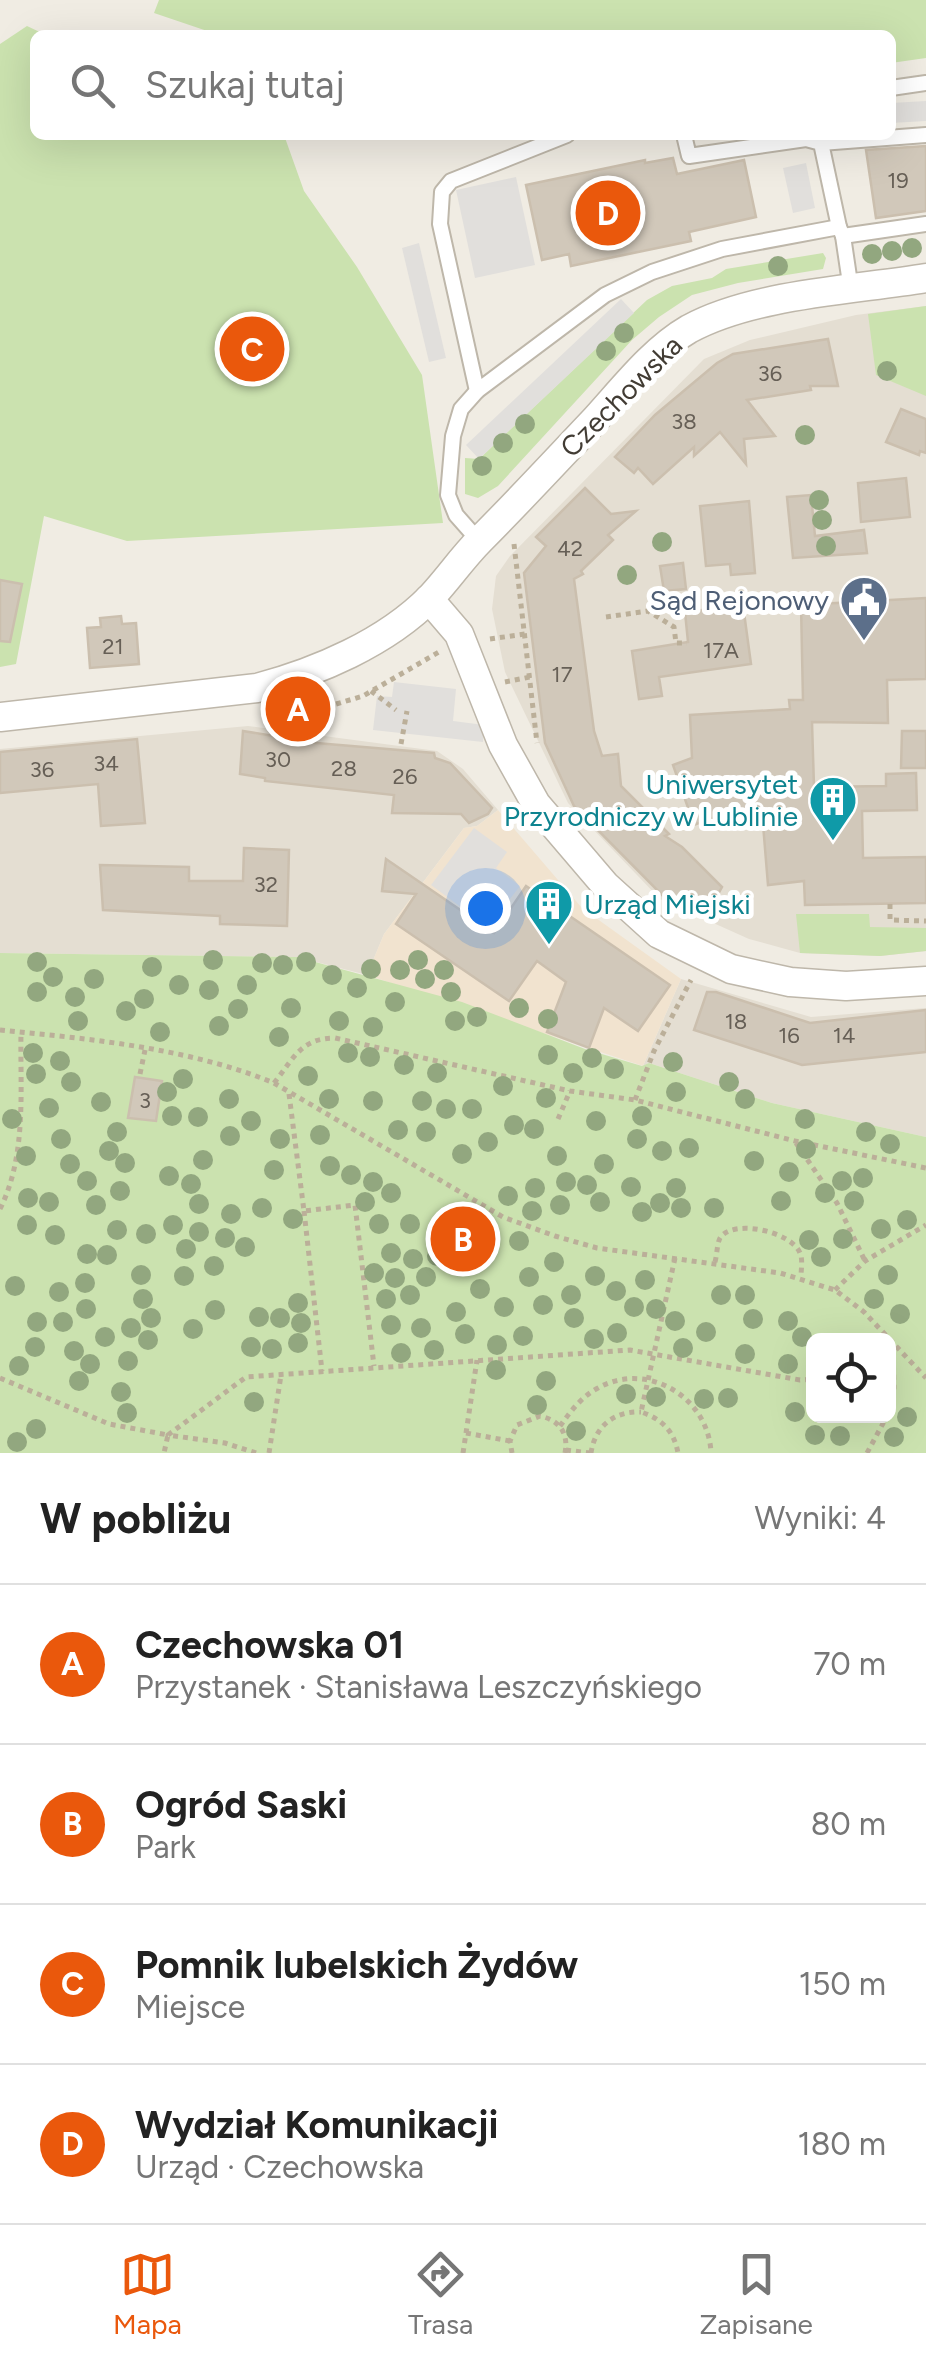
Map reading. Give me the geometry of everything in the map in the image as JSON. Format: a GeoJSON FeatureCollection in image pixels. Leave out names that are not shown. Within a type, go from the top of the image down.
{"type":"FeatureCollection","features":[{"type":"Feature","properties":{"kind":"street","name":"Czechowska"},"geometry":{"type":"LineString","coordinates":[[0,717],[204,696],[269,684],[311,670],[363,645],[429,599],[627,385],[686,331],[738,309],[926,278]]}},
{"type":"Feature","properties":{"kind":"street"},"geometry":{"type":"LineString","coordinates":[[429,599],[458,634],[503,745],[536,804],[586,866],[659,934],[731,969],[790,982],[846,986],[926,981]]}},
{"type":"Feature","properties":{"kind":"lane"},"geometry":{"type":"LineString","coordinates":[[896,87],[926,84]]}},
{"type":"Feature","properties":{"kind":"lane"},"geometry":{"type":"LineString","coordinates":[[896,137],[926,135]]}},
{"type":"Feature","properties":{"kind":"lane"},"geometry":{"type":"LineString","coordinates":[[477,391],[440,224],[442,192],[451,182],[555,140]]}},
{"type":"Feature","properties":{"kind":"lane"},"geometry":{"type":"LineString","coordinates":[[685,140],[689,156],[799,140]]}},
{"type":"Feature","properties":{"kind":"lane"},"geometry":{"type":"LineString","coordinates":[[810,140],[860,140]]}},
{"type":"Feature","properties":{"kind":"lane"},"geometry":{"type":"LineString","coordinates":[[821,143],[851,290]]}},
{"type":"Feature","properties":{"kind":"lane"},"geometry":{"type":"LineString","coordinates":[[479,541],[456,515],[448,495],[453,436],[461,410],[477,391],[605,294],[652,272],[722,249],[926,224]]}},
{"type":"Feature","properties":{"kind":"path"},"geometry":{"type":"LineString","coordinates":[[514,544],[537,743]]}},
{"type":"Feature","properties":{"kind":"path"},"geometry":{"type":"LineString","coordinates":[[606,617],[648,611],[674,627],[676,643],[687,643]]}},
{"type":"Feature","properties":{"kind":"path"},"geometry":{"type":"LineString","coordinates":[[490,639],[524,634]]}},
{"type":"Feature","properties":{"kind":"path"},"geometry":{"type":"LineString","coordinates":[[269,724],[371,691],[439,652]]}},
{"type":"Feature","properties":{"kind":"path"},"geometry":{"type":"LineString","coordinates":[[505,682],[530,677]]}},
{"type":"Feature","properties":{"kind":"path"},"geometry":{"type":"LineString","coordinates":[[371,691],[396,710]]}},
{"type":"Feature","properties":{"kind":"path"},"geometry":{"type":"LineString","coordinates":[[401,744],[407,711]]}},
{"type":"Feature","properties":{"kind":"path"},"geometry":{"type":"LineString","coordinates":[[890,904],[890,920],[926,921]]}},
{"type":"Feature","properties":{"kind":"path"},"geometry":{"type":"LineString","coordinates":[[634,1100],[692,978]]}},
{"type":"Feature","properties":{"kind":"path"},"geometry":{"type":"LineString","coordinates":[[0,1030],[145,1050],[238,1068],[274,1082],[504,1217],[597,1248],[715,1262],[802,1278],[835,1290],[885,1333]]}},
{"type":"Feature","properties":{"kind":"path"},"geometry":{"type":"LineString","coordinates":[[0,1210],[8,1194],[20,1134],[21,1032]]}},
{"type":"Feature","properties":{"kind":"path"},"geometry":{"type":"LineString","coordinates":[[274,1082],[305,1043],[335,1038],[570,1090],[634,1100],[794,1141],[926,1168]]}},
{"type":"Feature","properties":{"kind":"path"},"geometry":{"type":"LineString","coordinates":[[140,1074],[145,1050]]}},
{"type":"Feature","properties":{"kind":"path"},"geometry":{"type":"LineString","coordinates":[[558,1119],[570,1090]]}},
{"type":"Feature","properties":{"kind":"path"},"geometry":{"type":"LineString","coordinates":[[289,1094],[322,1372]]}},
{"type":"Feature","properties":{"kind":"path"},"geometry":{"type":"LineString","coordinates":[[794,1141],[837,1203],[865,1260]]}},
{"type":"Feature","properties":{"kind":"path"},"geometry":{"type":"LineString","coordinates":[[304,1211],[355,1205],[374,1366]]}},
{"type":"Feature","properties":{"kind":"path"},"geometry":{"type":"LineString","coordinates":[[835,1290],[865,1260],[926,1225]]}},
{"type":"Feature","properties":{"kind":"path"},"geometry":{"type":"LineString","coordinates":[[715,1262],[725,1233],[769,1230],[794,1244],[800,1253],[802,1278]]}},
{"type":"Feature","properties":{"kind":"path"},"geometry":{"type":"LineString","coordinates":[[641,1412],[675,1258]]}},
{"type":"Feature","properties":{"kind":"path"},"geometry":{"type":"LineString","coordinates":[[896,1344],[926,1378]]}},
{"type":"Feature","properties":{"kind":"path"},"geometry":{"type":"LineString","coordinates":[[164,1453],[168,1435],[246,1377],[630,1350],[806,1380]]}},
{"type":"Feature","properties":{"kind":"path"},"geometry":{"type":"LineString","coordinates":[[462,1453],[477,1360]]}},
{"type":"Feature","properties":{"kind":"path"},"geometry":{"type":"LineString","coordinates":[[269,1453],[281,1374]]}},
{"type":"Feature","properties":{"kind":"path"},"geometry":{"type":"LineString","coordinates":[[0,1378],[109,1424],[225,1443],[256,1453]]}},
{"type":"Feature","properties":{"kind":"path"},"geometry":{"type":"LineString","coordinates":[[560,1426],[580,1400],[599,1387],[629,1378],[647,1380],[678,1391],[702,1415],[711,1453]]}},
{"type":"Feature","properties":{"kind":"path"},"geometry":{"type":"LineString","coordinates":[[512,1453],[510,1441],[517,1425],[532,1416],[560,1426],[566,1438],[565,1452],[591,1453],[595,1438],[608,1421],[625,1413],[641,1412],[664,1424],[678,1453]]}},
{"type":"Feature","properties":{"kind":"path"},"geometry":{"type":"LineString","coordinates":[[868,1453],[883,1423]]}},
{"type":"Feature","properties":{"kind":"path"},"geometry":{"type":"LineString","coordinates":[[466,1433],[510,1441]]}},
{"type":"Feature","properties":{"kind":"shaded area"},"geometry":{"type":"Polygon","coordinates":[[[926,101],[926,121],[896,123],[896,103],[926,101]]]}},
{"type":"Feature","properties":{"kind":"shaded area"},"geometry":{"type":"Polygon","coordinates":[[[806,163],[815,208],[793,213],[783,168],[806,163]]]}},
{"type":"Feature","properties":{"kind":"shaded area"},"geometry":{"type":"Polygon","coordinates":[[[516,177],[535,265],[475,278],[456,190],[516,177]]]}},
{"type":"Feature","properties":{"kind":"shaded area"},"geometry":{"type":"Polygon","coordinates":[[[419,243],[446,358],[429,362],[402,248],[419,243]]]}},
{"type":"Feature","properties":{"kind":"shaded area"},"geometry":{"type":"Polygon","coordinates":[[[621,299],[634,313],[479,459],[466,445],[621,299]]]}},
{"type":"Feature","properties":{"kind":"shaded area"},"geometry":{"type":"Polygon","coordinates":[[[926,306],[926,951],[880,956],[800,953],[749,939],[660,899],[568,803],[505,672],[492,609],[496,576],[510,556],[704,359],[750,340],[856,315],[926,306]]]}},
{"type":"Feature","properties":{"kind":"shaded area"},"geometry":{"type":"Polygon","coordinates":[[[394,682],[456,689],[453,721],[484,725],[483,742],[373,730],[377,696],[392,697],[394,682]]]}},
{"type":"Feature","properties":{"kind":"shaded area"},"geometry":{"type":"Polygon","coordinates":[[[248,726],[437,751],[463,769],[498,810],[477,826],[464,828],[384,934],[367,975],[297,957],[0,953],[0,749],[248,726]]]}},
{"type":"Feature","properties":{"kind":"shaded area"},"geometry":{"type":"Polygon","coordinates":[[[498,810],[582,908],[681,979],[643,1066],[367,975],[384,934],[464,828],[477,826],[498,810]]]}},
{"type":"Feature","properties":{"kind":"shaded area"},"geometry":{"type":"Polygon","coordinates":[[[474,828],[507,852],[496,868],[520,886],[488,927],[431,885],[474,828]]]}},
{"type":"Feature","properties":{"kind":"shaded area"},"geometry":{"type":"Polygon","coordinates":[[[681,979],[811,1017],[926,1008],[926,1137],[772,1103],[649,1063],[643,1066],[681,979]]]}},
{"type":"Feature","properties":{"kind":"green space"},"geometry":{"type":"Polygon","coordinates":[[[159,0],[926,0],[926,58],[896,62],[896,30],[204,30],[154,13],[159,0]]]}},
{"type":"Feature","properties":{"kind":"green space"},"geometry":{"type":"Polygon","coordinates":[[[27,26],[35,30],[30,30],[30,140],[286,140],[304,191],[357,267],[422,375],[443,523],[127,541],[44,516],[16,664],[0,667],[0,44],[27,26]]]}},
{"type":"Feature","properties":{"kind":"green space"},"geometry":{"type":"Polygon","coordinates":[[[823,253],[823,269],[692,295],[659,317],[632,340],[498,486],[478,498],[465,494],[465,458],[479,459],[647,300],[672,286],[712,278],[726,269],[823,253]]]}},
{"type":"Feature","properties":{"kind":"green space"},"geometry":{"type":"Polygon","coordinates":[[[926,306],[926,396],[876,375],[868,314],[926,306]]]}},
{"type":"Feature","properties":{"kind":"green space"},"geometry":{"type":"Polygon","coordinates":[[[796,914],[869,914],[870,927],[926,928],[926,951],[880,956],[800,953],[796,914]]]}},
{"type":"Feature","properties":{"kind":"green space"},"geometry":{"type":"Polygon","coordinates":[[[0,953],[297,957],[462,1002],[585,1049],[642,1066],[649,1063],[772,1103],[926,1137],[926,1453],[0,1453],[0,953]]]}},
{"type":"Feature","properties":{"kind":"building"},"geometry":{"type":"Polygon","coordinates":[[[926,146],[926,211],[876,218],[866,150],[926,146]]]}},
{"type":"Feature","properties":{"kind":"building"},"geometry":{"type":"Polygon","coordinates":[[[673,158],[677,174],[744,160],[756,217],[689,232],[691,241],[571,266],[569,254],[542,260],[526,185],[645,160],[673,158]]]}},
{"type":"Feature","properties":{"kind":"building"},"geometry":{"type":"Polygon","coordinates":[[[828,339],[838,386],[810,386],[811,390],[747,400],[775,436],[744,439],[746,464],[720,432],[694,456],[694,447],[653,484],[638,468],[634,473],[615,457],[655,415],[733,354],[828,339]]]}},
{"type":"Feature","properties":{"kind":"building"},"geometry":{"type":"Polygon","coordinates":[[[901,409],[926,419],[926,453],[920,451],[919,455],[886,442],[901,409]]]}},
{"type":"Feature","properties":{"kind":"building"},"geometry":{"type":"Polygon","coordinates":[[[906,478],[910,517],[861,522],[858,483],[906,478]]]}},
{"type":"Feature","properties":{"kind":"building"},"geometry":{"type":"Polygon","coordinates":[[[585,488],[611,514],[636,511],[608,535],[613,540],[574,579],[594,731],[602,756],[618,754],[621,786],[669,834],[665,836],[682,847],[722,887],[706,916],[666,894],[664,897],[574,806],[545,743],[524,573],[546,546],[536,537],[585,488]]]}},
{"type":"Feature","properties":{"kind":"building"},"geometry":{"type":"Polygon","coordinates":[[[811,495],[815,536],[864,530],[867,553],[793,558],[787,497],[811,495]]]}},
{"type":"Feature","properties":{"kind":"building"},"geometry":{"type":"Polygon","coordinates":[[[749,501],[755,573],[731,575],[730,564],[706,566],[700,506],[749,501]]]}},
{"type":"Feature","properties":{"kind":"building"},"geometry":{"type":"Polygon","coordinates":[[[683,563],[686,589],[664,591],[660,566],[683,563]]]}},
{"type":"Feature","properties":{"kind":"building"},"geometry":{"type":"Polygon","coordinates":[[[0,580],[22,584],[10,642],[0,641],[0,580]]]}},
{"type":"Feature","properties":{"kind":"building"},"geometry":{"type":"Polygon","coordinates":[[[926,598],[926,679],[887,680],[888,723],[812,722],[814,787],[886,786],[886,774],[916,773],[917,810],[862,811],[863,858],[926,857],[926,903],[805,905],[804,881],[768,885],[762,812],[755,825],[736,825],[731,811],[694,825],[673,765],[692,758],[690,715],[790,709],[789,700],[803,700],[801,605],[926,598]]]}},
{"type":"Feature","properties":{"kind":"building"},"geometry":{"type":"Polygon","coordinates":[[[743,605],[751,664],[659,677],[662,696],[639,699],[632,651],[688,642],[685,612],[743,605]]]}},
{"type":"Feature","properties":{"kind":"building"},"geometry":{"type":"Polygon","coordinates":[[[121,616],[122,624],[136,623],[139,664],[90,668],[87,628],[101,627],[100,618],[121,616]]]}},
{"type":"Feature","properties":{"kind":"building"},"geometry":{"type":"Polygon","coordinates":[[[243,731],[316,743],[434,753],[435,758],[450,763],[492,808],[469,823],[461,814],[392,813],[394,795],[265,781],[240,774],[243,731]]]}},
{"type":"Feature","properties":{"kind":"building"},"geometry":{"type":"Polygon","coordinates":[[[902,731],[926,731],[926,768],[901,768],[902,731]]]}},
{"type":"Feature","properties":{"kind":"building"},"geometry":{"type":"Polygon","coordinates":[[[137,739],[145,823],[101,826],[98,784],[0,793],[0,752],[137,739]]]}},
{"type":"Feature","properties":{"kind":"building"},"geometry":{"type":"Polygon","coordinates":[[[244,848],[289,850],[287,926],[220,924],[220,916],[103,910],[100,865],[189,867],[189,881],[243,881],[244,848]]]}},
{"type":"Feature","properties":{"kind":"building","name":"Urząd Miejski"},"geometry":{"type":"Polygon","coordinates":[[[386,859],[494,933],[526,886],[670,985],[638,1031],[604,1008],[589,1048],[547,1032],[566,982],[537,961],[509,1001],[396,924],[416,894],[382,891],[386,859]]]}},
{"type":"Feature","properties":{"kind":"building"},"geometry":{"type":"Polygon","coordinates":[[[707,992],[810,1023],[926,1010],[926,1052],[802,1065],[694,1030],[707,992]]]}},
{"type":"Feature","properties":{"kind":"building"},"geometry":{"type":"Polygon","coordinates":[[[135,1077],[162,1081],[156,1121],[128,1118],[135,1077]]]}},
{"type":"Feature","properties":{"kind":"place","name":"Wydział Komunikacji"},"geometry":{"type":"Point","coordinates":[608,213]}},
{"type":"Feature","properties":{"kind":"place","name":"Pomnik lubelskich Żydów"},"geometry":{"type":"Point","coordinates":[252,349]}},
{"type":"Feature","properties":{"kind":"place","name":"Sąd Rejonowy"},"geometry":{"type":"Point","coordinates":[864,642]}},
{"type":"Feature","properties":{"kind":"place","name":"Czechowska 01"},"geometry":{"type":"Point","coordinates":[298,709]}},
{"type":"Feature","properties":{"kind":"place","name":"Uniwersytet Przyrodniczy w Lublinie"},"geometry":{"type":"Point","coordinates":[833,842]}},
{"type":"Feature","properties":{"kind":"place","name":"Urząd Miejski"},"geometry":{"type":"Point","coordinates":[549,946]}},
{"type":"Feature","properties":{"kind":"place","name":"Ogród Saski"},"geometry":{"type":"Point","coordinates":[463,1239]}}]}
